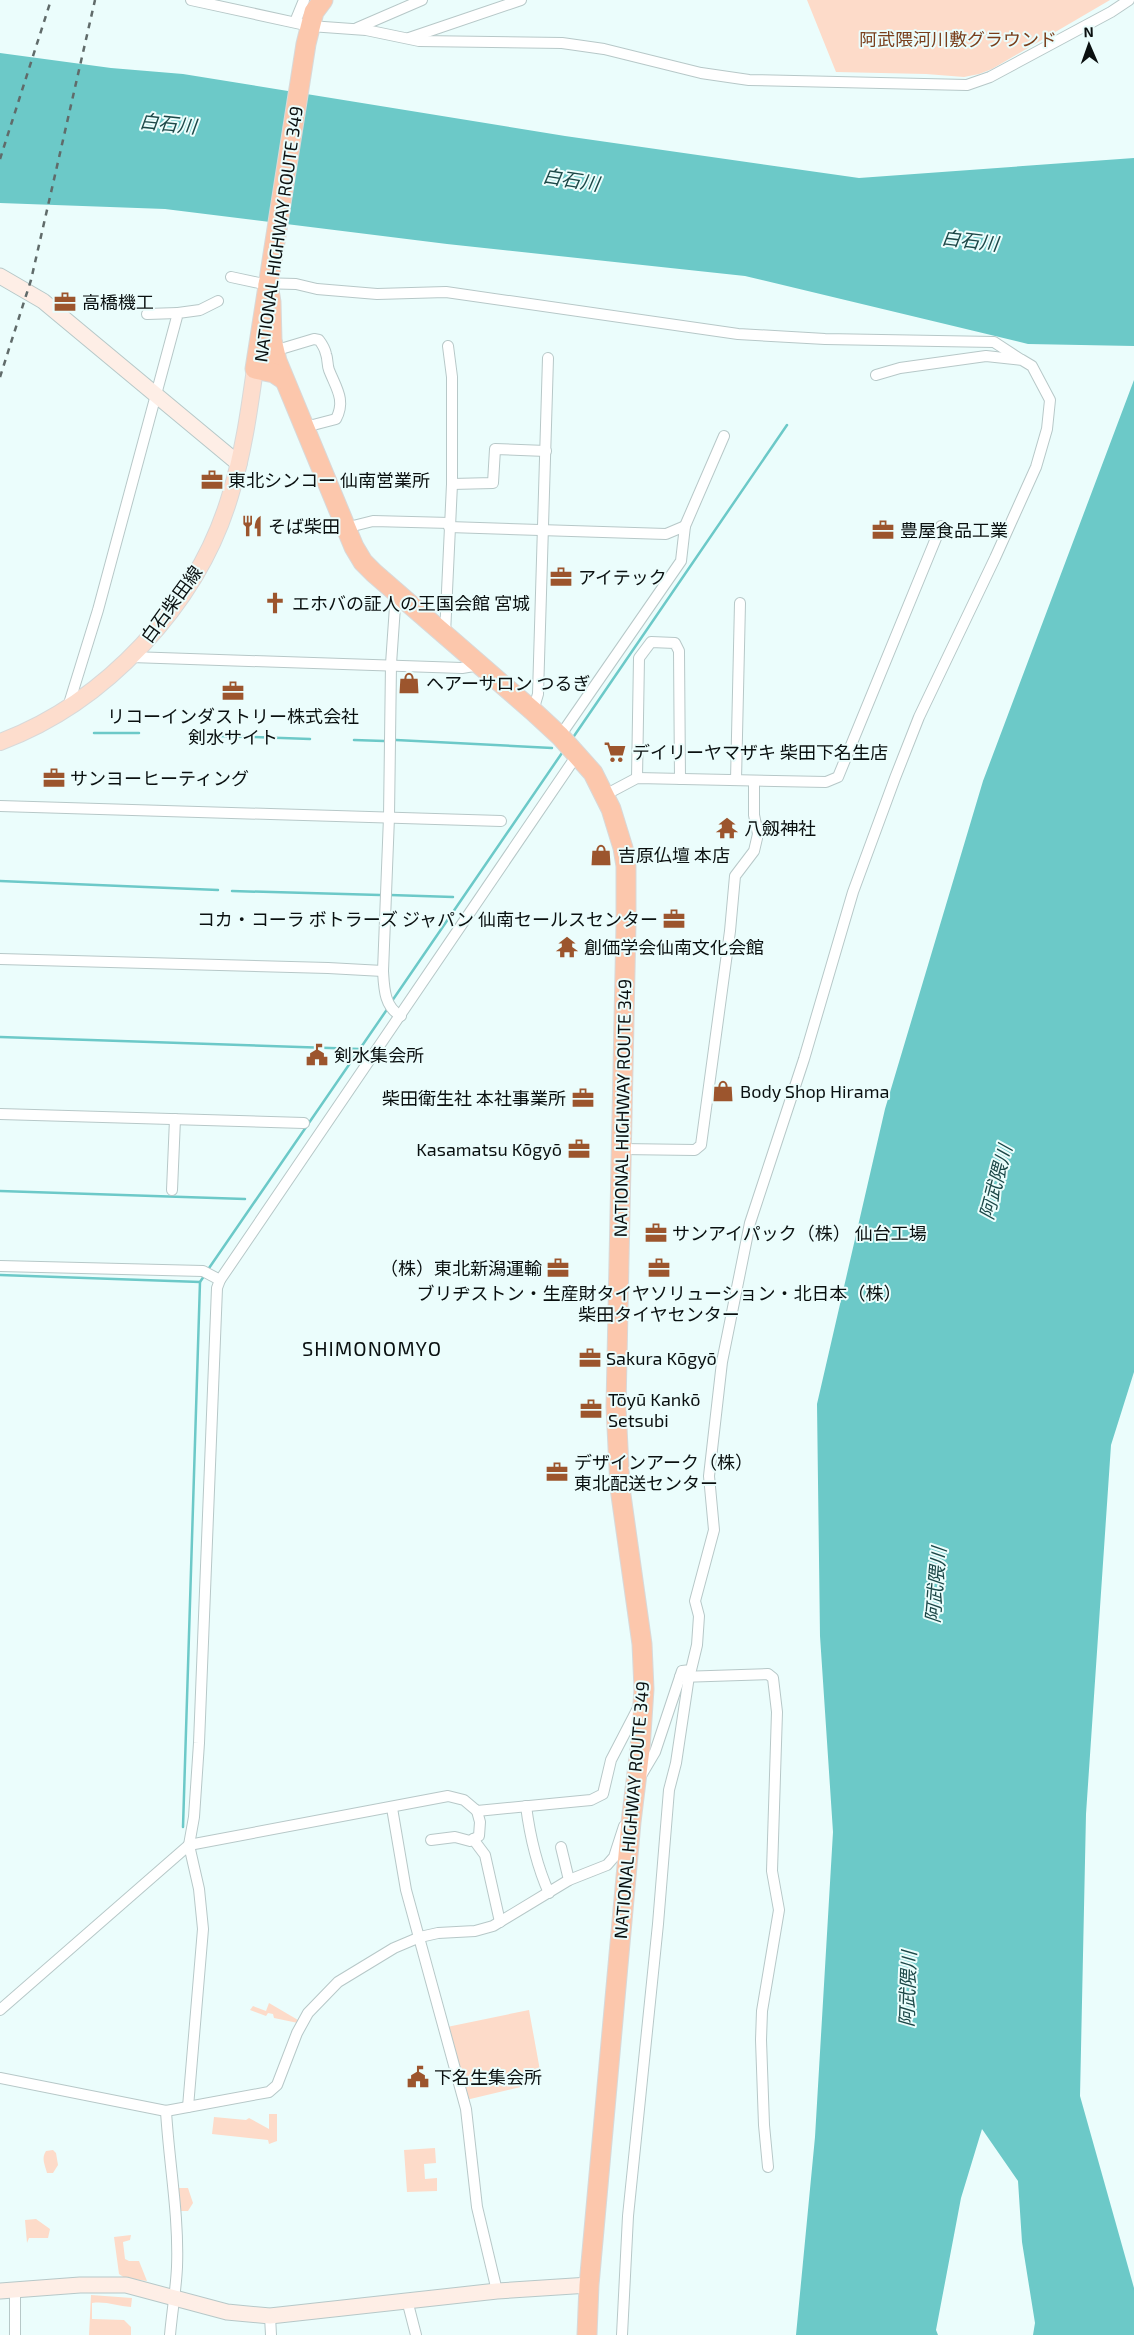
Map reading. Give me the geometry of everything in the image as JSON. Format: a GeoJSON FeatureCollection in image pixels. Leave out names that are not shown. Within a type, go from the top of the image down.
{"type":"FeatureCollection","features":[{"type":"Feature","properties":{"kind":"highway","name":"NATIONAL HIGHWAY ROUTE 349"},"geometry":{"type":"LineString","coordinates":[[310,10],[255,370],[274,373],[283,379],[304,424],[345,528],[363,562],[533,711],[569,746],[592,773],[605,795],[616,821],[626,866],[616,1338],[617,1451],[627,1549],[642,1644],[643,1702],[586,2335]]}},
{"type":"Feature","properties":{"kind":"highway"},"geometry":{"type":"LineString","coordinates":[[269,275],[270,329],[274,351],[283,379]]}},
{"type":"Feature","properties":{"kind":"main road","name":"白石柴田線"},"geometry":{"type":"LineString","coordinates":[[0,742],[68,708],[88,694],[131,657],[185,591],[224,515],[239,464],[255,370]]}},
{"type":"Feature","properties":{"kind":"street"},"geometry":{"type":"LineString","coordinates":[[191,0],[310,10],[351,30],[366,30],[419,41],[562,43],[604,49],[701,73],[748,80],[967,85],[990,77],[1111,12],[1129,0]]}},
{"type":"Feature","properties":{"kind":"street"},"geometry":{"type":"LineString","coordinates":[[351,30],[422,0]]}},
{"type":"Feature","properties":{"kind":"street"},"geometry":{"type":"LineString","coordinates":[[406,39],[521,0]]}},
{"type":"Feature","properties":{"kind":"street"},"geometry":{"type":"LineString","coordinates":[[231,277],[269,275],[318,289],[377,294],[446,292],[748,334],[825,339],[994,342],[1032,366],[1050,400],[1047,430],[1036,467],[946,659],[895,778],[853,892],[804,1059],[750,1223],[722,1362],[709,1476],[714,1530],[695,1601],[699,1616],[697,1645],[692,1670],[682,1671],[685,1676],[676,1763],[669,1790],[658,1924],[628,2216],[622,2335]]}},
{"type":"Feature","properties":{"kind":"street"},"geometry":{"type":"LineString","coordinates":[[0,276],[43,301],[239,464]]}},
{"type":"Feature","properties":{"kind":"street"},"geometry":{"type":"LineString","coordinates":[[147,314],[200,310],[218,302]]}},
{"type":"Feature","properties":{"kind":"street"},"geometry":{"type":"LineString","coordinates":[[68,708],[98,610],[178,313]]}},
{"type":"Feature","properties":{"kind":"street"},"geometry":{"type":"LineString","coordinates":[[274,351],[314,339],[320,340],[327,355],[329,370],[336,383],[342,404],[339,413],[336,419],[313,425],[304,424]]}},
{"type":"Feature","properties":{"kind":"street"},"geometry":{"type":"LineString","coordinates":[[445,634],[452,484],[452,377],[448,346]]}},
{"type":"Feature","properties":{"kind":"street"},"geometry":{"type":"LineString","coordinates":[[876,375],[900,368],[986,356],[1022,360],[1032,366]]}},
{"type":"Feature","properties":{"kind":"street"},"geometry":{"type":"LineString","coordinates":[[533,711],[538,694],[548,358]]}},
{"type":"Feature","properties":{"kind":"street"},"geometry":{"type":"LineString","coordinates":[[188,2107],[203,1929],[199,1890],[189,1845],[194,1817],[200,1742],[217,1279],[501,864],[569,746],[681,561],[685,526],[724,436]]}},
{"type":"Feature","properties":{"kind":"street"},"geometry":{"type":"LineString","coordinates":[[452,484],[493,483],[495,449],[546,450]]}},
{"type":"Feature","properties":{"kind":"street"},"geometry":{"type":"LineString","coordinates":[[345,528],[373,521],[542,531],[666,534],[685,526]]}},
{"type":"Feature","properties":{"kind":"street"},"geometry":{"type":"LineString","coordinates":[[605,795],[637,778],[826,782],[838,777],[941,526]]}},
{"type":"Feature","properties":{"kind":"street"},"geometry":{"type":"LineString","coordinates":[[396,592],[391,664],[389,817],[383,971],[384,995],[399,1015]]}},
{"type":"Feature","properties":{"kind":"street"},"geometry":{"type":"LineString","coordinates":[[736,780],[740,603]]}},
{"type":"Feature","properties":{"kind":"street"},"geometry":{"type":"LineString","coordinates":[[637,778],[638,658],[651,642],[676,643],[678,651],[680,779]]}},
{"type":"Feature","properties":{"kind":"street"},"geometry":{"type":"LineString","coordinates":[[131,657],[391,664],[462,668],[481,665]]}},
{"type":"Feature","properties":{"kind":"street"},"geometry":{"type":"LineString","coordinates":[[621,1149],[695,1150],[702,1145],[735,876],[754,852],[758,834],[754,815],[754,780]]}},
{"type":"Feature","properties":{"kind":"street"},"geometry":{"type":"LineString","coordinates":[[0,806],[502,821]]}},
{"type":"Feature","properties":{"kind":"street"},"geometry":{"type":"LineString","coordinates":[[0,959],[383,971]]}},
{"type":"Feature","properties":{"kind":"street"},"geometry":{"type":"LineString","coordinates":[[0,1114],[304,1123]]}},
{"type":"Feature","properties":{"kind":"street"},"geometry":{"type":"LineString","coordinates":[[172,1190],[175,1119]]}},
{"type":"Feature","properties":{"kind":"street"},"geometry":{"type":"LineString","coordinates":[[0,1266],[203,1270],[217,1279]]}},
{"type":"Feature","properties":{"kind":"street"},"geometry":{"type":"LineString","coordinates":[[685,1676],[768,1674],[774,1681],[777,1712],[772,1871],[779,1910],[762,2011],[761,2040],[764,2125],[768,2167]]}},
{"type":"Feature","properties":{"kind":"street"},"geometry":{"type":"LineString","coordinates":[[636,1783],[650,1764],[685,1676]]}},
{"type":"Feature","properties":{"kind":"street"},"geometry":{"type":"LineString","coordinates":[[477,1811],[591,1800],[603,1794],[611,1760],[637,1707],[643,1702]]}},
{"type":"Feature","properties":{"kind":"street"},"geometry":{"type":"LineString","coordinates":[[0,2010],[189,1845],[448,1796],[464,1800],[477,1811],[480,1822],[479,1836],[473,1839],[431,1840]]}},
{"type":"Feature","properties":{"kind":"street"},"geometry":{"type":"LineString","coordinates":[[526,1806],[531,1842],[538,1868],[549,1893]]}},
{"type":"Feature","properties":{"kind":"street"},"geometry":{"type":"LineString","coordinates":[[392,1808],[406,1890],[466,2109],[477,2207],[497,2291]]}},
{"type":"Feature","properties":{"kind":"street"},"geometry":{"type":"LineString","coordinates":[[0,2078],[166,2111],[254,2096],[273,2090],[283,2073],[297,2033],[308,2014],[338,1982],[394,1948],[420,1937],[475,1931],[500,1922],[569,1880],[611,1862],[624,1826],[631,1822]]}},
{"type":"Feature","properties":{"kind":"street"},"geometry":{"type":"LineString","coordinates":[[473,1839],[485,1855],[500,1922]]}},
{"type":"Feature","properties":{"kind":"street"},"geometry":{"type":"LineString","coordinates":[[561,1847],[569,1880]]}},
{"type":"Feature","properties":{"kind":"street"},"geometry":{"type":"LineString","coordinates":[[166,2111],[168,2151],[175,2188],[177,2266],[170,2335]]}},
{"type":"Feature","properties":{"kind":"street"},"geometry":{"type":"LineString","coordinates":[[15,2335],[7,2291],[80,2285],[126,2285],[227,2312],[270,2316],[497,2291],[589,2285]]}},
{"type":"Feature","properties":{"kind":"street"},"geometry":{"type":"LineString","coordinates":[[407,2300],[416,2335]]}},
{"type":"Feature","properties":{"kind":"street"},"geometry":{"type":"LineString","coordinates":[[270,2316],[271,2335]]}},
{"type":"Feature","properties":{"kind":"green space","name":"阿武隈河川敷グラウンド"},"geometry":{"type":"Polygon","coordinates":[[[807,0],[1110,0],[992,69],[964,77],[926,74],[836,72],[807,0]]]}},
{"type":"Feature","properties":{"kind":"green space"},"geometry":{"type":"Polygon","coordinates":[[[269,2003],[298,2020],[298,2023],[274,2018],[273,2014],[268,2013],[266,2016],[250,2010],[253,2006],[266,2011],[269,2003]]]}},
{"type":"Feature","properties":{"kind":"green space"},"geometry":{"type":"Polygon","coordinates":[[[529,2010],[541,2076],[525,2079],[525,2086],[466,2100],[447,2027],[529,2010]]]}},
{"type":"Feature","properties":{"kind":"green space"},"geometry":{"type":"Polygon","coordinates":[[[269,2114],[277,2114],[277,2141],[269,2144],[268,2140],[212,2134],[214,2117],[246,2120],[249,2118],[269,2129],[269,2114]]]}},
{"type":"Feature","properties":{"kind":"green space"},"geometry":{"type":"Polygon","coordinates":[[[435,2148],[436,2163],[424,2164],[425,2179],[437,2178],[437,2191],[407,2192],[404,2150],[435,2148]]]}},
{"type":"Feature","properties":{"kind":"green space"},"geometry":{"type":"Polygon","coordinates":[[[53,2150],[56,2153],[58,2165],[53,2173],[47,2173],[44,2156],[46,2151],[53,2150]]]}},
{"type":"Feature","properties":{"kind":"green space"},"geometry":{"type":"Polygon","coordinates":[[[175,2188],[188,2188],[193,2203],[188,2211],[176,2211],[175,2188]]]}},
{"type":"Feature","properties":{"kind":"green space"},"geometry":{"type":"Polygon","coordinates":[[[36,2219],[50,2229],[48,2238],[29,2238],[27,2243],[25,2220],[36,2219]]]}},
{"type":"Feature","properties":{"kind":"green space"},"geometry":{"type":"Polygon","coordinates":[[[131,2235],[130,2240],[123,2242],[125,2259],[139,2261],[147,2281],[125,2278],[119,2274],[114,2237],[131,2235]]]}},
{"type":"Feature","properties":{"kind":"green space"},"geometry":{"type":"Polygon","coordinates":[[[91,2295],[132,2298],[131,2307],[107,2303],[92,2303],[92,2319],[124,2320],[131,2327],[131,2335],[89,2335],[91,2295]]]}},
{"type":"Feature","properties":{"kind":"water","name":"白石川"},"geometry":{"type":"Polygon","coordinates":[[[0,53],[111,68],[183,74],[565,136],[859,178],[1134,158],[1134,346],[1028,344],[745,276],[447,244],[165,209],[0,203],[0,53]]]}},
{"type":"Feature","properties":{"kind":"water","name":"阿武隈川"},"geometry":{"type":"Polygon","coordinates":[[[1134,380],[1134,1372],[1111,1445],[1086,1814],[1080,2096],[1134,2288],[1134,2335],[1033,2335],[1035,2323],[1022,2242],[1018,2181],[982,2129],[961,2198],[936,2330],[938,2335],[796,2335],[815,2137],[833,1832],[820,1636],[817,1404],[885,1109],[983,781],[1134,380]]]}},
{"type":"Feature","properties":{"kind":"waterway"},"geometry":{"type":"LineString","coordinates":[[572,739],[787,425]]}},
{"type":"Feature","properties":{"kind":"waterway"},"geometry":{"type":"LineString","coordinates":[[94,733],[139,733]]}},
{"type":"Feature","properties":{"kind":"waterway"},"geometry":{"type":"LineString","coordinates":[[191,735],[310,739]]}},
{"type":"Feature","properties":{"kind":"waterway"},"geometry":{"type":"LineString","coordinates":[[354,740],[384,741]]}},
{"type":"Feature","properties":{"kind":"waterway"},"geometry":{"type":"LineString","coordinates":[[396,740],[552,748]]}},
{"type":"Feature","properties":{"kind":"waterway"},"geometry":{"type":"LineString","coordinates":[[392,1001],[564,750]]}},
{"type":"Feature","properties":{"kind":"waterway"},"geometry":{"type":"LineString","coordinates":[[0,881],[218,890]]}},
{"type":"Feature","properties":{"kind":"waterway"},"geometry":{"type":"LineString","coordinates":[[232,891],[380,895]]}},
{"type":"Feature","properties":{"kind":"waterway"},"geometry":{"type":"LineString","coordinates":[[390,895],[453,897]]}},
{"type":"Feature","properties":{"kind":"waterway"},"geometry":{"type":"LineString","coordinates":[[207,1271],[388,1008]]}},
{"type":"Feature","properties":{"kind":"waterway"},"geometry":{"type":"LineString","coordinates":[[0,1037],[360,1049]]}},
{"type":"Feature","properties":{"kind":"waterway"},"geometry":{"type":"LineString","coordinates":[[0,1191],[245,1199]]}},
{"type":"Feature","properties":{"kind":"waterway"},"geometry":{"type":"LineString","coordinates":[[0,1275],[200,1282]]}},
{"type":"Feature","properties":{"kind":"waterway"},"geometry":{"type":"LineString","coordinates":[[183,1827],[200,1282],[204,1276]]}},
{"type":"Feature","properties":{"kind":"railway"},"geometry":{"type":"LineString","coordinates":[[0,159],[51,0]]}},
{"type":"Feature","properties":{"kind":"railway"},"geometry":{"type":"LineString","coordinates":[[0,377],[31,280],[95,0]]}},
{"type":"Feature","properties":{"kind":"place","name":"高橋機工"},"geometry":{"type":"Point","coordinates":[65,302]}},
{"type":"Feature","properties":{"kind":"place","name":"東北シンコー 仙南営業所"},"geometry":{"type":"Point","coordinates":[212,480]}},
{"type":"Feature","properties":{"kind":"place","name":"そば柴田"},"geometry":{"type":"Point","coordinates":[252,526]}},
{"type":"Feature","properties":{"kind":"place","name":"豊屋食品工業"},"geometry":{"type":"Point","coordinates":[883,530]}},
{"type":"Feature","properties":{"kind":"place","name":"アイテック"},"geometry":{"type":"Point","coordinates":[561,577]}},
{"type":"Feature","properties":{"kind":"place","name":"エホバの証人の王国会館 宮城"},"geometry":{"type":"Point","coordinates":[275,603]}},
{"type":"Feature","properties":{"kind":"place","name":"ヘアーサロン つるぎ"},"geometry":{"type":"Point","coordinates":[409,683]}},
{"type":"Feature","properties":{"kind":"place","name":"リコーインダストリー株式会社 剣水サイト"},"geometry":{"type":"Point","coordinates":[233,691]}},
{"type":"Feature","properties":{"kind":"place","name":"デイリーヤマザキ 柴田下名生店"},"geometry":{"type":"Point","coordinates":[615,752]}},
{"type":"Feature","properties":{"kind":"place","name":"サンヨーヒーティング"},"geometry":{"type":"Point","coordinates":[54,778]}},
{"type":"Feature","properties":{"kind":"place","name":"八劔神社"},"geometry":{"type":"Point","coordinates":[727,828]}},
{"type":"Feature","properties":{"kind":"place","name":"吉原仏壇 本店"},"geometry":{"type":"Point","coordinates":[601,855]}},
{"type":"Feature","properties":{"kind":"place","name":"コカ・コーラ ボトラーズ ジャパン 仙南セールスセンター"},"geometry":{"type":"Point","coordinates":[674,919]}},
{"type":"Feature","properties":{"kind":"place","name":"創価学会仙南文化会館"},"geometry":{"type":"Point","coordinates":[567,947]}},
{"type":"Feature","properties":{"kind":"place","name":"剣水集会所"},"geometry":{"type":"Point","coordinates":[317,1055]}},
{"type":"Feature","properties":{"kind":"place","name":"Body Shop Hirama"},"geometry":{"type":"Point","coordinates":[723,1091]}},
{"type":"Feature","properties":{"kind":"place","name":"柴田衛生社 本社事業所"},"geometry":{"type":"Point","coordinates":[583,1098]}},
{"type":"Feature","properties":{"kind":"place","name":"Kasamatsu Kōgyō"},"geometry":{"type":"Point","coordinates":[579,1149]}},
{"type":"Feature","properties":{"kind":"place","name":"サンアイパック（株） 仙台工場"},"geometry":{"type":"Point","coordinates":[656,1233]}},
{"type":"Feature","properties":{"kind":"place","name":"（株）東北新潟運輸"},"geometry":{"type":"Point","coordinates":[558,1268]}},
{"type":"Feature","properties":{"kind":"place","name":"ブリヂストン・生産財タイヤソリューション・北日本（株） 柴田タイヤセンター"},"geometry":{"type":"Point","coordinates":[659,1268]}},
{"type":"Feature","properties":{"kind":"place","name":"Sakura Kōgyō"},"geometry":{"type":"Point","coordinates":[590,1358]}},
{"type":"Feature","properties":{"kind":"place","name":"Tōyū Kankō Setsubi"},"geometry":{"type":"Point","coordinates":[591,1409]}},
{"type":"Feature","properties":{"kind":"place","name":"デザインアーク（株） 東北配送センター"},"geometry":{"type":"Point","coordinates":[557,1472]}},
{"type":"Feature","properties":{"kind":"place","name":"下名生集会所"},"geometry":{"type":"Point","coordinates":[418,2077]}},
{"type":"Feature","properties":{"kind":"district","name":"SHIMONOMYO"},"geometry":{"type":"Point","coordinates":[372,1348]}}]}
